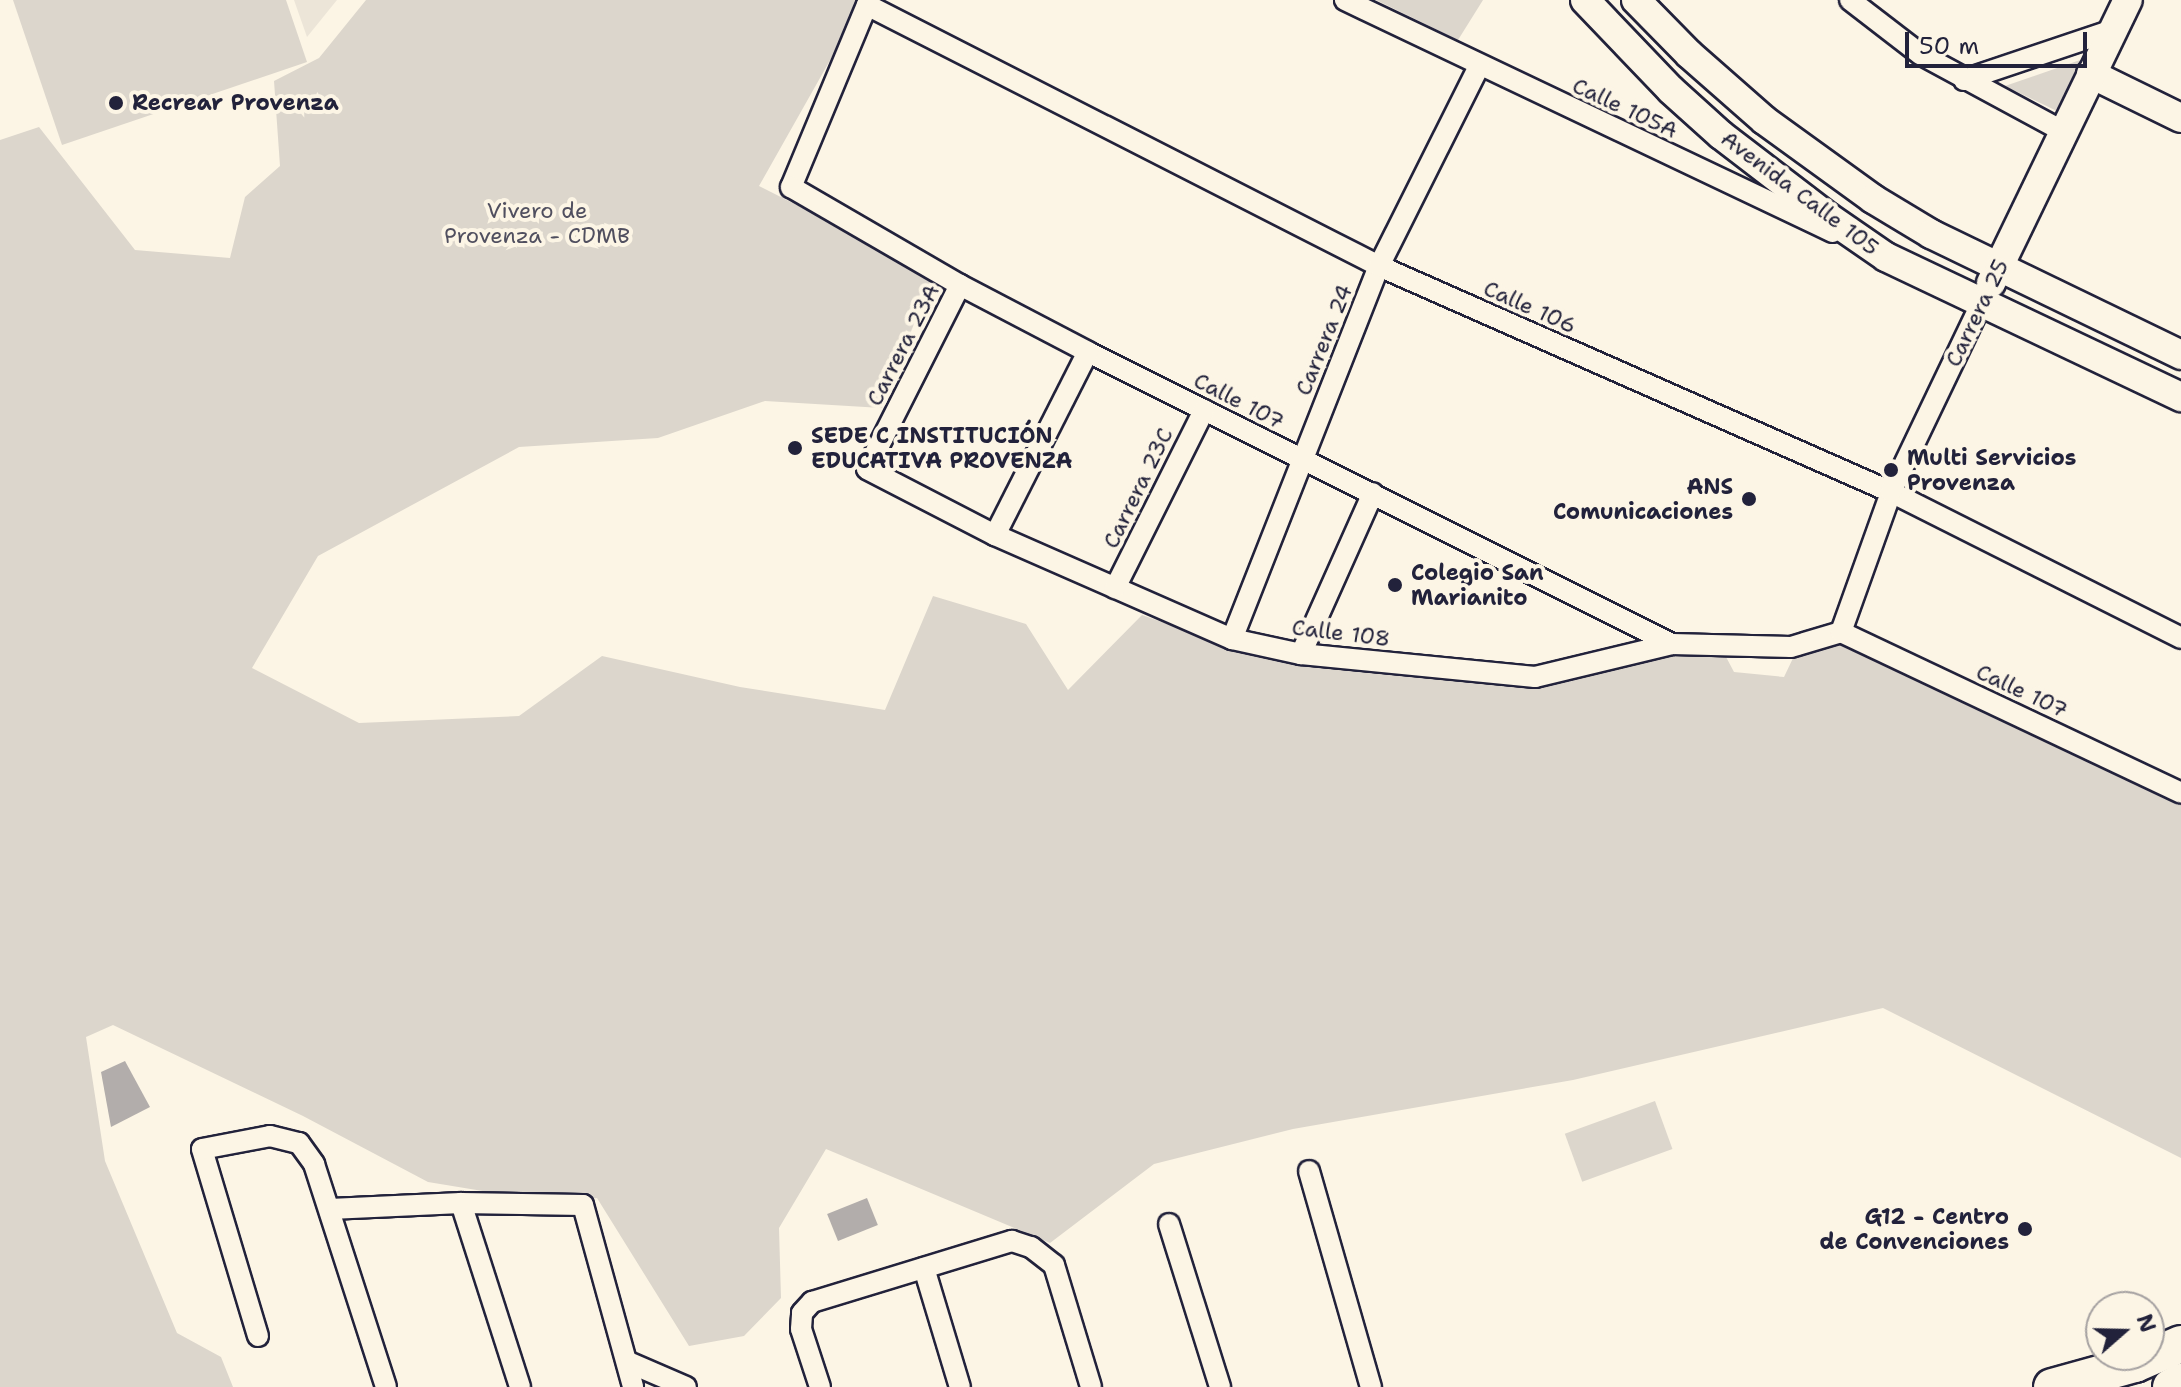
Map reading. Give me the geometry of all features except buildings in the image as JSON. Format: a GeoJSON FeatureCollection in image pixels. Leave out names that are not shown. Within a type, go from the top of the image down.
{"type":"FeatureCollection","features":[{"type":"Feature","properties":{"kind":"highway"},"geometry":{"type":"LineString","coordinates":[[2052,1387],[2135,1364],[2181,1344]]}},
{"type":"Feature","properties":{"kind":"highway"},"geometry":{"type":"LineString","coordinates":[[2171,1387],[2181,1382]]}},
{"type":"Feature","properties":{"kind":"main road","name":"Avenida Calle 105"},"geometry":{"type":"LineString","coordinates":[[1585,0],[1671,90],[1721,135],[1886,257],[2181,397]]}},
{"type":"Feature","properties":{"kind":"main road","name":"Avenida Calle 105"},"geometry":{"type":"LineString","coordinates":[[1636,0],[1738,98],[1826,167],[1931,234],[2181,355]]}},
{"type":"Feature","properties":{"kind":"main road","name":"Carrera 25"},"geometry":{"type":"LineString","coordinates":[[1982,302],[2128,0]]}},
{"type":"Feature","properties":{"kind":"main road"},"geometry":{"type":"LineString","coordinates":[[2091,74],[2181,118]]}},
{"type":"Feature","properties":{"kind":"street","name":"Calle 105A"},"geometry":{"type":"LineString","coordinates":[[1345,0],[1886,257]]}},
{"type":"Feature","properties":{"kind":"street"},"geometry":{"type":"LineString","coordinates":[[1850,0],[1920,54],[2064,132]]}},
{"type":"Feature","properties":{"kind":"street","name":"Calle 107"},"geometry":{"type":"LineString","coordinates":[[868,2],[791,187],[960,285],[1088,352],[1672,644]]}},
{"type":"Feature","properties":{"kind":"street","name":"Calle 106"},"geometry":{"type":"LineString","coordinates":[[868,2],[1379,266],[1891,492],[2181,638]]}},
{"type":"Feature","properties":{"kind":"street"},"geometry":{"type":"LineString","coordinates":[[1964,80],[2113,30]]}},
{"type":"Feature","properties":{"kind":"street","name":"Carrera 24"},"geometry":{"type":"LineString","coordinates":[[1232,639],[1379,266],[1479,66]]}},
{"type":"Feature","properties":{"kind":"street","name":"Carrera 23A"},"geometry":{"type":"LineString","coordinates":[[867,469],[960,285]]}},
{"type":"Feature","properties":{"kind":"street","name":"Carrera 25"},"geometry":{"type":"LineString","coordinates":[[1841,632],[1891,492],[1982,302]]}},
{"type":"Feature","properties":{"kind":"street"},"geometry":{"type":"LineString","coordinates":[[995,535],[1088,352]]}},
{"type":"Feature","properties":{"kind":"street","name":"Carrera 23C"},"geometry":{"type":"LineString","coordinates":[[1115,588],[1204,410]]}},
{"type":"Feature","properties":{"kind":"street","name":"Calle 108"},"geometry":{"type":"LineString","coordinates":[[867,469],[995,535],[1232,639],[1301,654],[1535,677],[1672,644],[1791,647],[1841,632]]}},
{"type":"Feature","properties":{"kind":"street"},"geometry":{"type":"LineString","coordinates":[[1301,654],[1373,493]]}},
{"type":"Feature","properties":{"kind":"street","name":"Calle 107"},"geometry":{"type":"LineString","coordinates":[[1841,632],[2181,793]]}},
{"type":"Feature","properties":{"kind":"street"},"geometry":{"type":"LineString","coordinates":[[258,1336],[202,1149],[270,1136],[299,1143],[314,1164],[386,1387]]}},
{"type":"Feature","properties":{"kind":"street"},"geometry":{"type":"LineString","coordinates":[[1309,1171],[1371,1387]]}},
{"type":"Feature","properties":{"kind":"street"},"geometry":{"type":"LineString","coordinates":[[330,1209],[461,1203],[583,1205],[633,1387]]}},
{"type":"Feature","properties":{"kind":"street"},"geometry":{"type":"LineString","coordinates":[[461,1203],[520,1387]]}},
{"type":"Feature","properties":{"kind":"street"},"geometry":{"type":"LineString","coordinates":[[1169,1224],[1220,1387]]}},
{"type":"Feature","properties":{"kind":"street"},"geometry":{"type":"LineString","coordinates":[[820,1387],[801,1329],[802,1313],[812,1302],[1012,1241],[1031,1247],[1054,1265],[1091,1387]]}},
{"type":"Feature","properties":{"kind":"street"},"geometry":{"type":"LineString","coordinates":[[924,1268],[960,1387]]}},
{"type":"Feature","properties":{"kind":"street"},"geometry":{"type":"LineString","coordinates":[[628,1362],[686,1387]]}},
{"type":"Feature","properties":{"kind":"shaded area"},"geometry":{"type":"Polygon","coordinates":[[[294,0],[337,0],[307,37],[294,0]]]}},
{"type":"Feature","properties":{"kind":"shaded area"},"geometry":{"type":"Polygon","coordinates":[[[125,1061],[150,1107],[111,1127],[101,1072],[125,1061]]]}},
{"type":"Feature","properties":{"kind":"shaded area"},"geometry":{"type":"Polygon","coordinates":[[[867,1198],[878,1225],[838,1241],[827,1214],[867,1198]]]}},
{"type":"Feature","properties":{"kind":"green space","name":"Recrear Provenza"},"geometry":{"type":"Polygon","coordinates":[[[13,0],[286,0],[307,62],[62,145],[13,0]]]}},
{"type":"Feature","properties":{"kind":"green space","name":"Vivero de Provenza - CDMB"},"geometry":{"type":"Polygon","coordinates":[[[366,0],[864,0],[759,186],[933,274],[882,408],[765,401],[658,438],[519,447],[318,556],[252,668],[359,723],[519,716],[602,656],[740,687],[885,710],[933,596],[1026,624],[1068,690],[1142,615],[1226,645],[1536,682],[1657,653],[1725,655],[1734,672],[1784,677],[1795,654],[1843,640],[2181,799],[2181,1158],[1883,1008],[1573,1080],[1293,1129],[1154,1164],[1050,1243],[826,1149],[779,1228],[781,1298],[744,1336],[689,1346],[597,1198],[561,1204],[428,1182],[303,1116],[113,1025],[86,1037],[105,1161],[177,1333],[221,1357],[233,1387],[0,1387],[0,140],[39,127],[135,250],[230,258],[245,197],[280,166],[274,81],[319,58],[366,0]]]}},
{"type":"Feature","properties":{"kind":"green space"},"geometry":{"type":"Polygon","coordinates":[[[1376,0],[1483,0],[1458,40],[1376,0]]]}},
{"type":"Feature","properties":{"kind":"green space"},"geometry":{"type":"Polygon","coordinates":[[[2083,59],[2059,112],[2005,86],[2083,59]]]}},
{"type":"Feature","properties":{"kind":"green space"},"geometry":{"type":"Polygon","coordinates":[[[1655,1101],[1672,1149],[1582,1182],[1565,1134],[1655,1101]]]}},
{"type":"Feature","properties":{"kind":"place","name":"Recrear Provenza"},"geometry":{"type":"Point","coordinates":[116,103]}},
{"type":"Feature","properties":{"kind":"place","name":"SEDE C INSTITUCIÓN EDUCATIVA PROVENZA"},"geometry":{"type":"Point","coordinates":[795,448]}},
{"type":"Feature","properties":{"kind":"place","name":"Multi Servicios Provenza"},"geometry":{"type":"Point","coordinates":[1891,470]}},
{"type":"Feature","properties":{"kind":"place","name":"ANS Comunicaciones"},"geometry":{"type":"Point","coordinates":[1749,499]}},
{"type":"Feature","properties":{"kind":"place","name":"Colegio San Marianito"},"geometry":{"type":"Point","coordinates":[1395,585]}},
{"type":"Feature","properties":{"kind":"place","name":"G12 - Centro de Convenciones"},"geometry":{"type":"Point","coordinates":[2025,1229]}}]}
